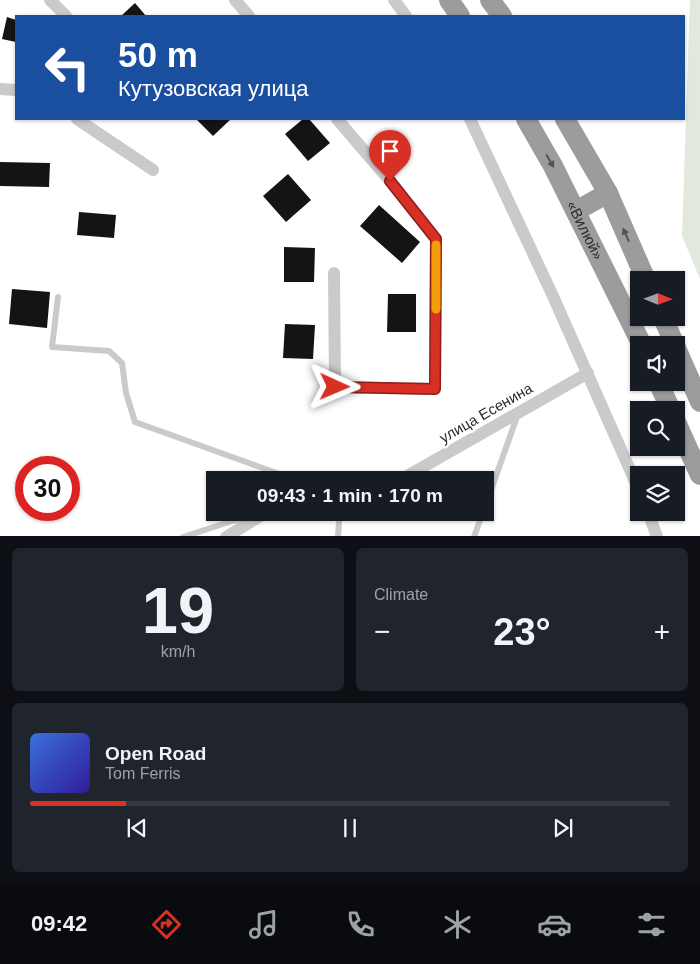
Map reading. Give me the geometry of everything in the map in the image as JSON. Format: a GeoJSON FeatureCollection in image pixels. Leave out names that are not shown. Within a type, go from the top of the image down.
{"type":"FeatureCollection","features":[{"type":"Feature","properties":{"kind":"highway"},"geometry":{"type":"LineString","coordinates":[[449,0],[459,15]]}},
{"type":"Feature","properties":{"kind":"highway"},"geometry":{"type":"LineString","coordinates":[[490,0],[501,15]]}},
{"type":"Feature","properties":{"kind":"highway","name":"«Вилюй»"},"geometry":{"type":"LineString","coordinates":[[527,120],[576,210],[638,336]]}},
{"type":"Feature","properties":{"kind":"highway"},"geometry":{"type":"LineString","coordinates":[[566,120],[608,193],[642,271]]}},
{"type":"Feature","properties":{"kind":"highway"},"geometry":{"type":"LineString","coordinates":[[576,210],[608,193]]}},
{"type":"Feature","properties":{"kind":"highway"},"geometry":{"type":"LineString","coordinates":[[685,368],[700,402]]}},
{"type":"Feature","properties":{"kind":"highway"},"geometry":{"type":"LineString","coordinates":[[685,442],[700,475]]}},
{"type":"Feature","properties":{"kind":"street"},"geometry":{"type":"LineString","coordinates":[[50,0],[65,15]]}},
{"type":"Feature","properties":{"kind":"street"},"geometry":{"type":"LineString","coordinates":[[235,0],[247,15]]}},
{"type":"Feature","properties":{"kind":"street"},"geometry":{"type":"LineString","coordinates":[[394,0],[405,15]]}},
{"type":"Feature","properties":{"kind":"street"},"geometry":{"type":"LineString","coordinates":[[0,89],[15,90]]}},
{"type":"Feature","properties":{"kind":"street"},"geometry":{"type":"LineString","coordinates":[[78,120],[153,170]]}},
{"type":"Feature","properties":{"kind":"street"},"geometry":{"type":"LineString","coordinates":[[334,273],[335,387],[435,389],[436,239],[338,120]]}},
{"type":"Feature","properties":{"kind":"street"},"geometry":{"type":"LineString","coordinates":[[470,120],[630,470]]}},
{"type":"Feature","properties":{"kind":"street","name":"улица Есенина"},"geometry":{"type":"LineString","coordinates":[[416,471],[588,374]]}},
{"type":"Feature","properties":{"kind":"street"},"geometry":{"type":"LineString","coordinates":[[226,536],[252,521]]}},
{"type":"Feature","properties":{"kind":"street"},"geometry":{"type":"LineString","coordinates":[[651,521],[657,536]]}},
{"type":"Feature","properties":{"kind":"lane"},"geometry":{"type":"LineString","coordinates":[[58,297],[52,347],[109,351],[122,363],[126,393],[135,422],[271,471]]}},
{"type":"Feature","properties":{"kind":"lane"},"geometry":{"type":"LineString","coordinates":[[494,482],[519,412]]}},
{"type":"Feature","properties":{"kind":"lane"},"geometry":{"type":"LineString","coordinates":[[183,536],[232,521]]}},
{"type":"Feature","properties":{"kind":"lane"},"geometry":{"type":"LineString","coordinates":[[338,521],[338,536]]}},
{"type":"Feature","properties":{"kind":"lane"},"geometry":{"type":"LineString","coordinates":[[474,536],[480,521]]}},
{"type":"Feature","properties":{"kind":"shaded area"},"geometry":{"type":"Polygon","coordinates":[[[690,0],[700,0],[700,279],[682,236],[690,0]]]}},
{"type":"Feature","properties":{"kind":"building"},"geometry":{"type":"Polygon","coordinates":[[[135,3],[145,15],[122,15],[135,3]]]}},
{"type":"Feature","properties":{"kind":"building"},"geometry":{"type":"Polygon","coordinates":[[[7,17],[15,20],[15,42],[2,39],[7,17]]]}},
{"type":"Feature","properties":{"kind":"building"},"geometry":{"type":"Polygon","coordinates":[[[197,120],[230,120],[213,136],[197,120]]]}},
{"type":"Feature","properties":{"kind":"building"},"geometry":{"type":"Polygon","coordinates":[[[302,120],[310,120],[330,143],[308,161],[285,134],[302,120]]]}},
{"type":"Feature","properties":{"kind":"building"},"geometry":{"type":"Polygon","coordinates":[[[0,162],[50,163],[49,187],[0,186],[0,162]]]}},
{"type":"Feature","properties":{"kind":"building"},"geometry":{"type":"Polygon","coordinates":[[[288,174],[311,200],[286,222],[263,196],[288,174]]]}},
{"type":"Feature","properties":{"kind":"building"},"geometry":{"type":"Polygon","coordinates":[[[379,205],[420,242],[402,263],[360,226],[379,205]]]}},
{"type":"Feature","properties":{"kind":"building"},"geometry":{"type":"Polygon","coordinates":[[[79,212],[116,215],[114,238],[77,235],[79,212]]]}},
{"type":"Feature","properties":{"kind":"building"},"geometry":{"type":"Polygon","coordinates":[[[284,247],[315,248],[314,282],[284,282],[284,247]]]}},
{"type":"Feature","properties":{"kind":"building"},"geometry":{"type":"Polygon","coordinates":[[[12,289],[50,292],[47,328],[9,324],[12,289]]]}},
{"type":"Feature","properties":{"kind":"building"},"geometry":{"type":"Polygon","coordinates":[[[388,294],[416,294],[416,332],[387,332],[388,294]]]}},
{"type":"Feature","properties":{"kind":"building"},"geometry":{"type":"Polygon","coordinates":[[[285,324],[315,325],[313,359],[283,358],[285,324]]]}},
{"type":"Feature","properties":{"kind":"slow traffic"},"geometry":{"type":"LineString","coordinates":[[436,245],[436,309]]}},
{"type":"Feature","properties":{"kind":"route"},"geometry":{"type":"LineString","coordinates":[[335,387],[435,389],[436,239],[390,181]]}}]}
